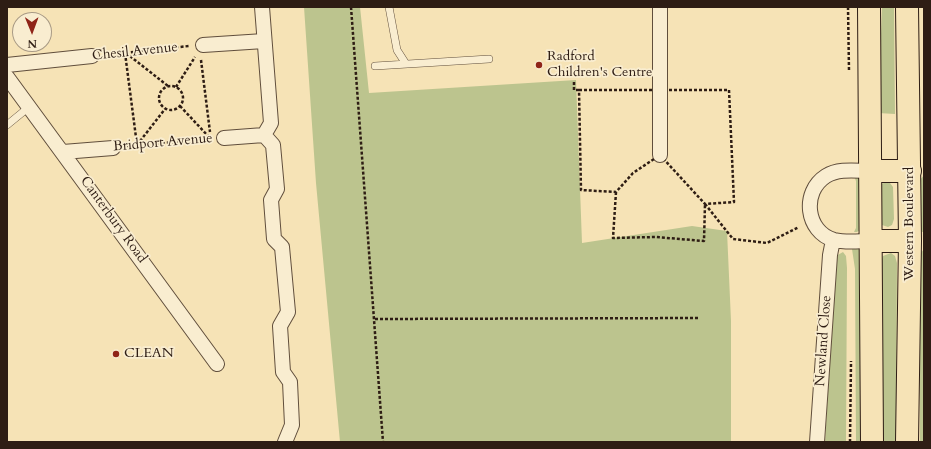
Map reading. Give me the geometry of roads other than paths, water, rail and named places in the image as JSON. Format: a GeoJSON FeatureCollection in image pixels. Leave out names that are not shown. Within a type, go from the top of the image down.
{"type":"FeatureCollection","features":[{"type":"Feature","properties":{"kind":"highway"},"geometry":{"type":"LineString","coordinates":[[869,7],[872,442]]}},
{"type":"Feature","properties":{"kind":"highway","name":"Western Boulevard"},"geometry":{"type":"LineString","coordinates":[[907,7],[917,171],[917,241],[907,442]]}},
{"type":"Feature","properties":{"kind":"highway"},"geometry":{"type":"LineString","coordinates":[[871,171],[917,171]]}},
{"type":"Feature","properties":{"kind":"highway"},"geometry":{"type":"LineString","coordinates":[[871,241],[917,241]]}},
{"type":"Feature","properties":{"kind":"street"},"geometry":{"type":"LineString","coordinates":[[262,7],[271,123],[264,135],[274,145],[277,189],[271,200],[274,239],[282,247],[288,312],[280,326],[283,372],[290,382],[292,424],[286,442]]}},
{"type":"Feature","properties":{"kind":"street"},"geometry":{"type":"LineString","coordinates":[[660,7],[660,155]]}},
{"type":"Feature","properties":{"kind":"street"},"geometry":{"type":"LineString","coordinates":[[202,47],[264,41]]}},
{"type":"Feature","properties":{"kind":"street","name":"Chesil Avenue"},"geometry":{"type":"LineString","coordinates":[[7,65],[92,56]]}},
{"type":"Feature","properties":{"kind":"street","name":"Canterbury Road"},"geometry":{"type":"LineString","coordinates":[[7,77],[217,364]]}},
{"type":"Feature","properties":{"kind":"street","name":"Bridport Avenue"},"geometry":{"type":"LineString","coordinates":[[217,138],[264,135]]}},
{"type":"Feature","properties":{"kind":"street","name":"Bridport Avenue"},"geometry":{"type":"LineString","coordinates":[[63,152],[113,148]]}},
{"type":"Feature","properties":{"kind":"street"},"geometry":{"type":"LineString","coordinates":[[871,171],[842,171],[825,177],[815,187],[810,200],[809,209],[813,221],[819,231],[833,240],[845,242],[871,241]]}},
{"type":"Feature","properties":{"kind":"street","name":"Newland Close"},"geometry":{"type":"LineString","coordinates":[[817,442],[830,255],[833,240]]}},
{"type":"Feature","properties":{"kind":"lane"},"geometry":{"type":"LineString","coordinates":[[389,7],[397,50],[406,64]]}},
{"type":"Feature","properties":{"kind":"lane"},"geometry":{"type":"LineString","coordinates":[[375,66],[489,60]]}},
{"type":"Feature","properties":{"kind":"lane"},"geometry":{"type":"LineString","coordinates":[[7,125],[29,107]]}},
{"type":"Feature","properties":{"kind":"place","name":"Radford Children's Centre"},"geometry":{"type":"Point","coordinates":[539,65]}},
{"type":"Feature","properties":{"kind":"place","name":"CLEAN"},"geometry":{"type":"Point","coordinates":[116,354]}}]}
